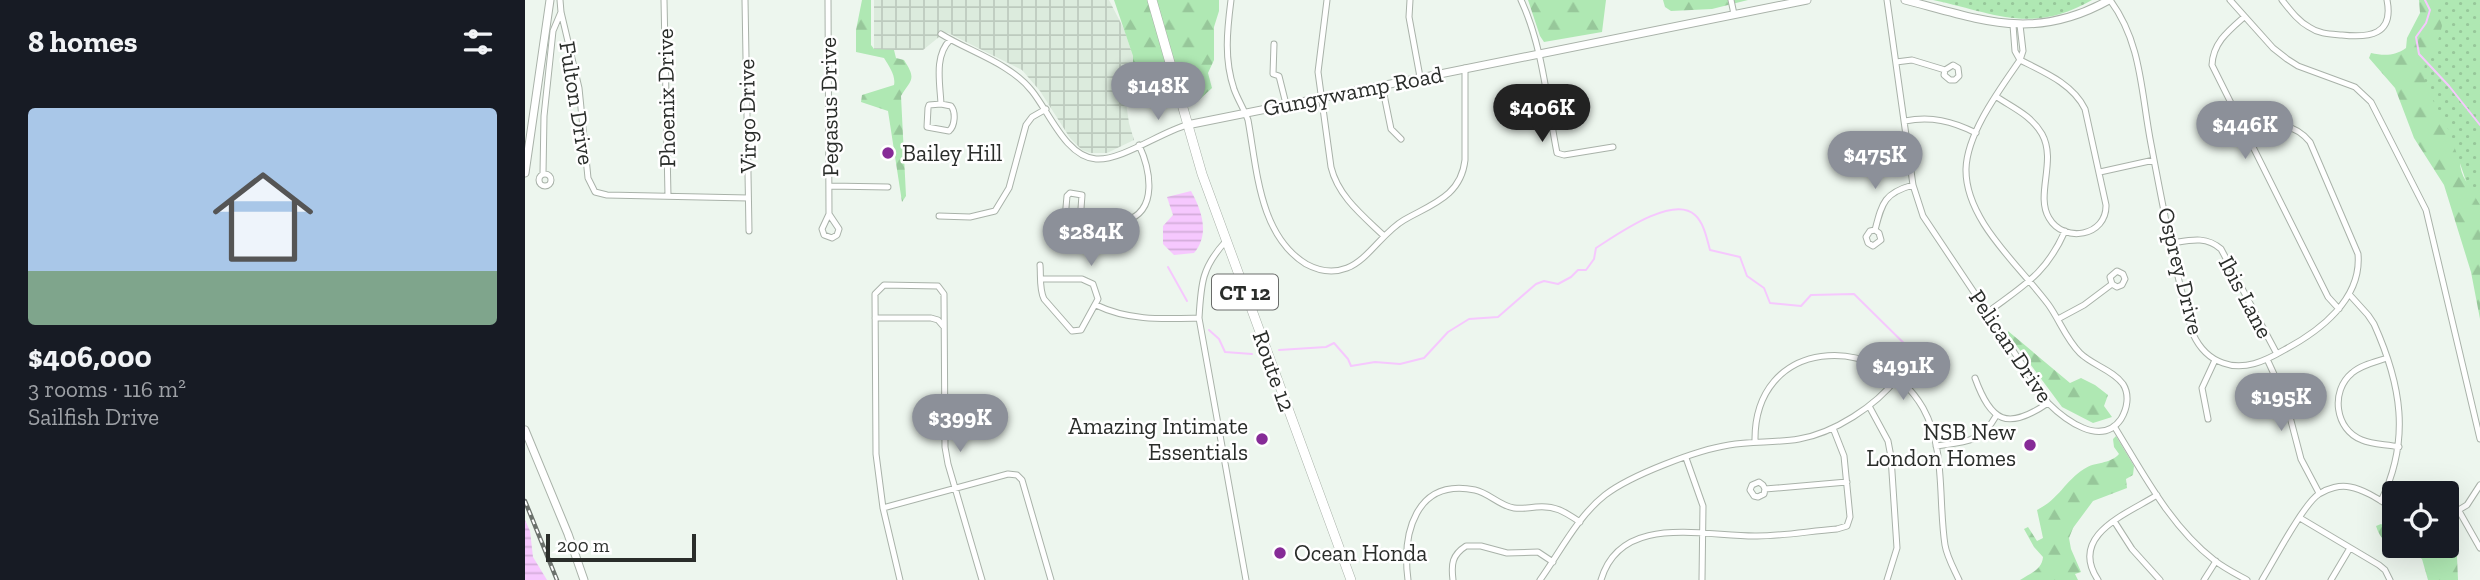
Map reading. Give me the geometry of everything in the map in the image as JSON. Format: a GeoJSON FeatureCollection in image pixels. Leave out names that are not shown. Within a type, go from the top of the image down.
{"type":"FeatureCollection","features":[{"type":"Feature","properties":{"kind":"highway","name":"Route 12"},"geometry":{"type":"LineString","coordinates":[[1153,0],[1187,125],[1226,241],[1351,580]]}},
{"type":"Feature","properties":{"kind":"street","name":"Fulton Drive"},"geometry":{"type":"LineString","coordinates":[[560,0],[576,71],[588,178],[595,192],[607,195],[668,196]]}},
{"type":"Feature","properties":{"kind":"street","name":"Phoenix Drive"},"geometry":{"type":"LineString","coordinates":[[664,0],[668,196]]}},
{"type":"Feature","properties":{"kind":"street","name":"Virgo Drive"},"geometry":{"type":"LineString","coordinates":[[745,0],[749,231]]}},
{"type":"Feature","properties":{"kind":"street","name":"Pegasus Drive"},"geometry":{"type":"LineString","coordinates":[[828,0],[829,214]]}},
{"type":"Feature","properties":{"kind":"street"},"geometry":{"type":"LineString","coordinates":[[1231,0],[1227,64],[1240,105],[1245,112],[1269,220],[1277,236],[1298,258],[1319,270],[1338,271],[1355,264],[1402,221],[1444,199],[1459,180],[1465,160],[1465,68]]}},
{"type":"Feature","properties":{"kind":"street"},"geometry":{"type":"LineString","coordinates":[[1318,0],[1327,1],[1318,72],[1334,178],[1347,200],[1384,236]]}},
{"type":"Feature","properties":{"kind":"street"},"geometry":{"type":"LineString","coordinates":[[1410,0],[1409,17],[1420,77]]}},
{"type":"Feature","properties":{"kind":"street"},"geometry":{"type":"LineString","coordinates":[[1521,0],[1539,54],[1557,153],[1564,155],[1613,147]]}},
{"type":"Feature","properties":{"kind":"street"},"geometry":{"type":"LineString","coordinates":[[1731,0],[1734,14]]}},
{"type":"Feature","properties":{"kind":"street","name":"Gungywamp Road"},"geometry":{"type":"LineString","coordinates":[[1187,125],[1807,0]]}},
{"type":"Feature","properties":{"kind":"street","name":"Pelican Drive"},"geometry":{"type":"LineString","coordinates":[[1887,0],[1913,185],[1923,216],[2048,403],[2075,426],[2096,431],[2114,426]]}},
{"type":"Feature","properties":{"kind":"street"},"geometry":{"type":"LineString","coordinates":[[1905,0],[1978,19],[2017,25],[2068,19],[2110,0]]}},
{"type":"Feature","properties":{"kind":"street","name":"Osprey Drive"},"geometry":{"type":"LineString","coordinates":[[2110,0],[2125,24],[2136,51],[2154,160],[2193,334],[2202,349],[2215,360],[2236,366],[2256,364],[2316,330],[2339,309],[2359,271],[2358,254],[2310,142],[2304,134],[2285,127],[2274,127],[2248,138]]}},
{"type":"Feature","properties":{"kind":"street"},"geometry":{"type":"LineString","coordinates":[[2230,0],[2273,48],[2287,59],[2298,66],[2355,87],[2371,102],[2426,210],[2480,439]]}},
{"type":"Feature","properties":{"kind":"street"},"geometry":{"type":"LineString","coordinates":[[2281,0],[2310,28],[2320,33],[2360,37],[2375,34],[2386,23],[2389,17],[2388,0]]}},
{"type":"Feature","properties":{"kind":"street","name":"Fulton Drive"},"geometry":{"type":"LineString","coordinates":[[549,2],[561,12]]}},
{"type":"Feature","properties":{"kind":"street"},"geometry":{"type":"LineString","coordinates":[[525,173],[549,2]]}},
{"type":"Feature","properties":{"kind":"street"},"geometry":{"type":"LineString","coordinates":[[543,173],[544,116],[551,44],[561,12]]}},
{"type":"Feature","properties":{"kind":"street"},"geometry":{"type":"LineString","coordinates":[[2244,17],[2221,38],[2215,47],[2212,65],[2328,297],[2339,309]]}},
{"type":"Feature","properties":{"kind":"street"},"geometry":{"type":"LineString","coordinates":[[1997,97],[2026,115],[2041,132],[2048,151],[2046,210],[2049,219],[2065,232],[2091,232],[2103,222],[2106,205],[2088,120],[2080,100],[2064,85],[2020,60],[2015,51],[2017,25]]}},
{"type":"Feature","properties":{"kind":"street"},"geometry":{"type":"LineString","coordinates":[[941,34],[1023,80],[1046,109],[1070,147],[1087,157],[1105,159],[1187,125]]}},
{"type":"Feature","properties":{"kind":"street"},"geometry":{"type":"LineString","coordinates":[[941,104],[940,57],[950,40]]}},
{"type":"Feature","properties":{"kind":"street"},"geometry":{"type":"LineString","coordinates":[[1274,44],[1273,74],[1282,80],[1286,104]]}},
{"type":"Feature","properties":{"kind":"street"},"geometry":{"type":"LineString","coordinates":[[1896,62],[1912,60],[1944,70]]}},
{"type":"Feature","properties":{"kind":"street"},"geometry":{"type":"LineString","coordinates":[[2020,60],[1969,149],[1966,168],[1968,189],[1975,210],[2059,319],[2078,351],[2123,384],[2126,408],[2114,426],[2157,495],[2184,531],[2216,561],[2247,580]]}},
{"type":"Feature","properties":{"kind":"street"},"geometry":{"type":"LineString","coordinates":[[1382,85],[1391,129],[1401,139]]}},
{"type":"Feature","properties":{"kind":"street"},"geometry":{"type":"LineString","coordinates":[[941,104],[951,106],[954,110],[953,126],[949,131],[927,127],[929,105],[941,104]]}},
{"type":"Feature","properties":{"kind":"street"},"geometry":{"type":"LineString","coordinates":[[939,216],[970,218],[995,211],[1009,188],[1027,125],[1032,117],[1046,109]]}},
{"type":"Feature","properties":{"kind":"street"},"geometry":{"type":"LineString","coordinates":[[1905,121],[1940,119],[1976,133]]}},
{"type":"Feature","properties":{"kind":"street"},"geometry":{"type":"LineString","coordinates":[[1080,222],[1082,195],[1070,193],[1067,196],[1067,224],[1121,222],[1142,209],[1150,186],[1149,173],[1139,145]]}},
{"type":"Feature","properties":{"kind":"street"},"geometry":{"type":"LineString","coordinates":[[2100,172],[2154,160]]}},
{"type":"Feature","properties":{"kind":"street"},"geometry":{"type":"LineString","coordinates":[[1875,230],[1884,200],[1896,191],[1913,185]]}},
{"type":"Feature","properties":{"kind":"street"},"geometry":{"type":"LineString","coordinates":[[829,186],[888,187]]}},
{"type":"Feature","properties":{"kind":"street"},"geometry":{"type":"LineString","coordinates":[[668,196],[748,198]]}},
{"type":"Feature","properties":{"kind":"street"},"geometry":{"type":"LineString","coordinates":[[1988,312],[2051,260],[2065,232]]}},
{"type":"Feature","properties":{"kind":"street","name":"Ibis Lane"},"geometry":{"type":"LineString","coordinates":[[2172,243],[2204,239],[2221,249],[2277,354]]}},
{"type":"Feature","properties":{"kind":"street"},"geometry":{"type":"LineString","coordinates":[[1226,241],[1212,257],[1203,274],[1199,318],[1246,580]]}},
{"type":"Feature","properties":{"kind":"street"},"geometry":{"type":"LineString","coordinates":[[1040,265],[1041,279],[1044,299],[1072,331],[1081,330],[1096,305],[1097,294],[1089,281],[1041,279]]}},
{"type":"Feature","properties":{"kind":"street"},"geometry":{"type":"LineString","coordinates":[[2059,319],[2112,284]]}},
{"type":"Feature","properties":{"kind":"street"},"geometry":{"type":"LineString","coordinates":[[900,580],[883,509],[876,454],[875,294],[884,285],[937,286],[944,294],[945,447],[982,580]]}},
{"type":"Feature","properties":{"kind":"street"},"geometry":{"type":"LineString","coordinates":[[2262,580],[2300,517],[2319,493],[2335,488],[2353,487],[2381,501],[2399,447],[2401,431],[2397,393],[2378,332],[2368,315],[2349,294]]}},
{"type":"Feature","properties":{"kind":"street"},"geometry":{"type":"LineString","coordinates":[[1096,305],[1127,317],[1199,318]]}},
{"type":"Feature","properties":{"kind":"street"},"geometry":{"type":"LineString","coordinates":[[875,318],[931,318],[944,327]]}},
{"type":"Feature","properties":{"kind":"street"},"geometry":{"type":"LineString","coordinates":[[1755,442],[1756,415],[1762,398],[1771,383],[1785,369],[1814,358],[1847,357],[1885,369],[1908,387],[1924,411],[1936,446],[1945,544],[1959,580]]}},
{"type":"Feature","properties":{"kind":"street"},"geometry":{"type":"LineString","coordinates":[[2386,358],[2351,373],[2342,384],[2338,411],[2350,433],[2362,440],[2399,447]]}},
{"type":"Feature","properties":{"kind":"street"},"geometry":{"type":"LineString","coordinates":[[2267,359],[2285,398],[2301,459],[2319,493]]}},
{"type":"Feature","properties":{"kind":"street"},"geometry":{"type":"LineString","coordinates":[[2208,419],[2203,388],[2215,360]]}},
{"type":"Feature","properties":{"kind":"street"},"geometry":{"type":"LineString","coordinates":[[1540,580],[1580,522],[1596,503],[1618,486],[1645,473],[1720,447],[1799,439],[1833,428],[1884,394],[1897,378]]}},
{"type":"Feature","properties":{"kind":"street"},"geometry":{"type":"LineString","coordinates":[[1975,378],[1987,406],[1996,416],[2017,419],[2048,403]]}},
{"type":"Feature","properties":{"kind":"street"},"geometry":{"type":"LineString","coordinates":[[1868,406],[1888,441],[1891,457],[1898,548],[1887,580]]}},
{"type":"Feature","properties":{"kind":"street"},"geometry":{"type":"LineString","coordinates":[[1936,446],[1976,439],[1996,416]]}},
{"type":"Feature","properties":{"kind":"street"},"geometry":{"type":"LineString","coordinates":[[1601,580],[1615,555],[1632,541],[1663,532],[1760,536],[1847,526],[1850,517],[1845,456],[1833,428]]}},
{"type":"Feature","properties":{"kind":"street"},"geometry":{"type":"LineString","coordinates":[[525,429],[561,515],[584,580]]}},
{"type":"Feature","properties":{"kind":"street"},"geometry":{"type":"LineString","coordinates":[[1686,458],[1703,506],[1702,580]]}},
{"type":"Feature","properties":{"kind":"street"},"geometry":{"type":"LineString","coordinates":[[883,509],[1008,474],[1017,475],[1022,480],[1051,580]]}},
{"type":"Feature","properties":{"kind":"street"},"geometry":{"type":"LineString","coordinates":[[1765,489],[1847,482]]}},
{"type":"Feature","properties":{"kind":"street"},"geometry":{"type":"LineString","coordinates":[[2480,485],[2472,499],[2459,511],[2480,548]]}},
{"type":"Feature","properties":{"kind":"street"},"geometry":{"type":"LineString","coordinates":[[1408,580],[1407,544],[1411,522],[1426,502],[1448,491],[1476,491],[1511,508],[1556,507],[1580,522]]}},
{"type":"Feature","properties":{"kind":"street"},"geometry":{"type":"LineString","coordinates":[[2098,580],[2092,572],[2089,553],[2096,536],[2114,521],[2157,495]]}},
{"type":"Feature","properties":{"kind":"street"},"geometry":{"type":"LineString","coordinates":[[2300,517],[2379,565],[2391,580]]}},
{"type":"Feature","properties":{"kind":"street"},"geometry":{"type":"LineString","coordinates":[[2114,521],[2132,550],[2160,580]]}},
{"type":"Feature","properties":{"kind":"street"},"geometry":{"type":"LineString","coordinates":[[1453,580],[1452,563],[1455,556],[1466,546],[1481,546],[1507,553],[1538,552],[1553,562]]}},
{"type":"Feature","properties":{"kind":"street"},"geometry":{"type":"LineString","coordinates":[[2331,580],[2350,548]]}},
{"type":"Feature","properties":{"kind":"street"},"geometry":{"type":"LineString","coordinates":[[2204,580],[2216,561]]}},
{"type":"Feature","properties":{"kind":"shaded area"},"geometry":{"type":"Polygon","coordinates":[[[874,0],[1109,0],[1124,29],[1133,56],[1133,67],[1127,68],[1126,103],[1134,140],[1107,153],[1082,150],[1070,138],[1040,91],[1022,70],[948,33],[944,33],[923,50],[874,50],[874,0]]]}},
{"type":"Feature","properties":{"kind":"shaded area"},"geometry":{"type":"Polygon","coordinates":[[[1191,191],[1203,222],[1202,238],[1194,253],[1174,255],[1163,244],[1163,226],[1173,215],[1167,197],[1191,191]]]}},
{"type":"Feature","properties":{"kind":"shaded area"},"geometry":{"type":"Polygon","coordinates":[[[525,520],[530,531],[533,557],[547,580],[525,580],[525,520]]]}},
{"type":"Feature","properties":{"kind":"green space"},"geometry":{"type":"Polygon","coordinates":[[[862,0],[871,0],[871,45],[874,49],[894,50],[896,58],[904,60],[911,76],[901,96],[906,196],[902,202],[888,111],[861,102],[862,95],[894,85],[892,71],[884,58],[856,52],[856,30],[862,0]]]}},
{"type":"Feature","properties":{"kind":"green space"},"geometry":{"type":"Polygon","coordinates":[[[1114,0],[1219,0],[1214,27],[1214,60],[1208,73],[1212,88],[1199,100],[1190,98],[1182,73],[1153,67],[1133,67],[1133,56],[1114,0]]]}},
{"type":"Feature","properties":{"kind":"green space"},"geometry":{"type":"Polygon","coordinates":[[[1528,0],[1606,0],[1602,32],[1544,42],[1528,0]]]}},
{"type":"Feature","properties":{"kind":"green space"},"geometry":{"type":"Polygon","coordinates":[[[1663,0],[1748,0],[1712,9],[1671,11],[1665,7],[1663,0]]]}},
{"type":"Feature","properties":{"kind":"green space"},"geometry":{"type":"Polygon","coordinates":[[[1933,0],[2092,0],[2070,11],[2031,19],[1994,15],[1933,0]]]}},
{"type":"Feature","properties":{"kind":"green space"},"geometry":{"type":"Polygon","coordinates":[[[2419,0],[2480,0],[2460,167],[2469,185],[2480,196],[2480,319],[2471,272],[2444,185],[2414,138],[2395,88],[2369,58],[2371,53],[2389,55],[2406,48],[2407,38],[2420,13],[2419,0]]]}},
{"type":"Feature","properties":{"kind":"green space"},"geometry":{"type":"Polygon","coordinates":[[[2435,0],[2480,0],[2480,205],[2467,184],[2449,131],[2427,89],[2424,76],[2425,57],[2437,44],[2442,26],[2435,0]]]}},
{"type":"Feature","properties":{"kind":"green space"},"geometry":{"type":"Polygon","coordinates":[[[2008,331],[2070,383],[2081,378],[2108,395],[2104,406],[2112,417],[2093,423],[2062,407],[2008,331]]]}},
{"type":"Feature","properties":{"kind":"green space"},"geometry":{"type":"Polygon","coordinates":[[[2116,436],[2134,466],[2133,475],[2126,479],[2127,488],[2093,501],[2073,528],[2069,538],[2081,572],[2075,574],[2078,580],[2020,580],[2038,568],[2043,557],[2024,529],[2028,527],[2037,541],[2043,538],[2037,510],[2051,501],[2084,469],[2111,460],[2119,454],[2114,447],[2113,439],[2116,436]]]}},
{"type":"Feature","properties":{"kind":"green space"},"geometry":{"type":"Polygon","coordinates":[[[2382,525],[2382,538],[2379,534],[2376,526],[2382,525]]]}},
{"type":"Feature","properties":{"kind":"green space"},"geometry":{"type":"Polygon","coordinates":[[[2457,558],[2458,580],[2428,580],[2422,559],[2457,558]]]}},
{"type":"Feature","properties":{"kind":"waterway"},"geometry":{"type":"LineString","coordinates":[[2425,0],[2430,10],[2426,23],[2416,37],[2419,54],[2480,125]]}},
{"type":"Feature","properties":{"kind":"waterway"},"geometry":{"type":"LineString","coordinates":[[1279,350],[1326,347],[1334,343],[1351,366],[1375,362],[1400,364],[1424,358],[1448,332],[1469,319],[1498,317],[1536,284],[1544,281],[1558,284],[1578,270],[1586,270],[1594,259],[1596,248],[1644,219],[1659,213],[1685,210],[1701,222],[1710,250],[1740,257],[1747,276],[1764,288],[1770,303],[1801,306],[1811,295],[1854,294],[1929,368]]}},
{"type":"Feature","properties":{"kind":"waterway"},"geometry":{"type":"LineString","coordinates":[[1168,267],[1187,301]]}},
{"type":"Feature","properties":{"kind":"waterway"},"geometry":{"type":"LineString","coordinates":[[1209,330],[1219,339],[1225,352],[1252,354]]}},
{"type":"Feature","properties":{"kind":"railway"},"geometry":{"type":"LineString","coordinates":[[525,501],[557,580]]}},
{"type":"Feature","properties":{"kind":"place","name":"Bailey Hill"},"geometry":{"type":"Point","coordinates":[888,153]}},
{"type":"Feature","properties":{"kind":"place","name":"Amazing Intimate Essentials"},"geometry":{"type":"Point","coordinates":[1262,439]}},
{"type":"Feature","properties":{"kind":"place","name":"NSB New London Homes"},"geometry":{"type":"Point","coordinates":[2030,445]}},
{"type":"Feature","properties":{"kind":"place","name":"Ocean Honda"},"geometry":{"type":"Point","coordinates":[1280,553]}}]}
